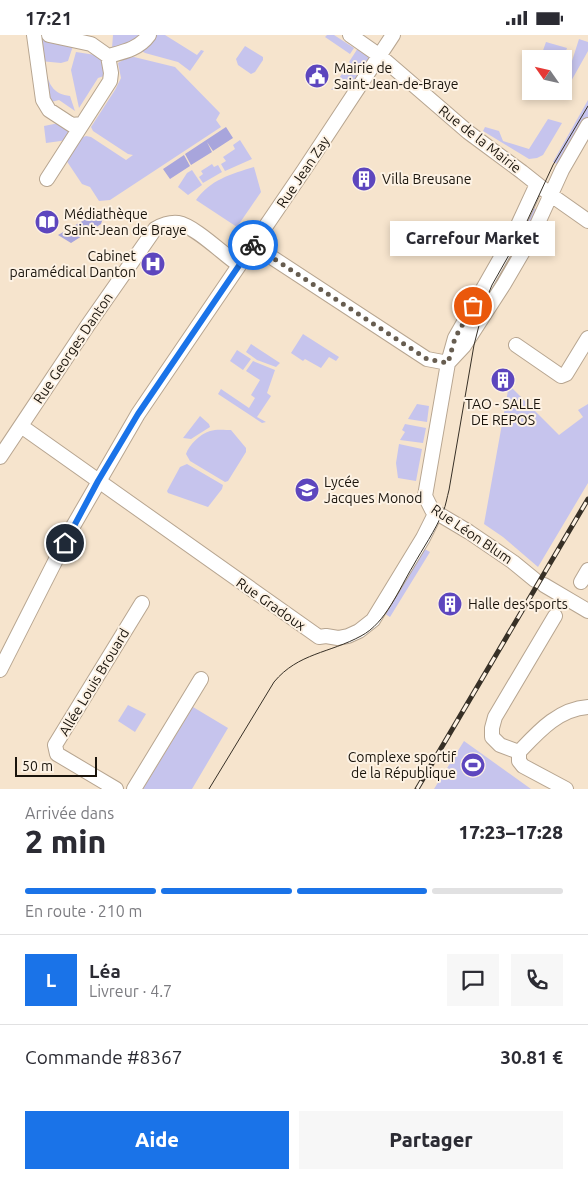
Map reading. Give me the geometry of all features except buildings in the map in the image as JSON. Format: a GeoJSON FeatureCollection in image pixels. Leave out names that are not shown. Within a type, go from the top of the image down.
{"type":"FeatureCollection","features":[{"type":"Feature","properties":{"kind":"street"},"geometry":{"type":"LineString","coordinates":[[34,35],[43,100],[49,110],[72,125],[82,124]]}},
{"type":"Feature","properties":{"kind":"street"},"geometry":{"type":"LineString","coordinates":[[47,179],[110,81],[111,73],[108,56],[91,43],[48,35]]}},
{"type":"Feature","properties":{"kind":"street"},"geometry":{"type":"LineString","coordinates":[[108,56],[132,50],[149,35]]}},
{"type":"Feature","properties":{"kind":"street","name":"Rue de la Mairie"},"geometry":{"type":"LineString","coordinates":[[350,35],[380,56],[468,131],[588,221]]}},
{"type":"Feature","properties":{"kind":"street","name":"Rue Jean Zay"},"geometry":{"type":"LineString","coordinates":[[0,670],[72,527],[138,414],[393,35]]}},
{"type":"Feature","properties":{"kind":"street"},"geometry":{"type":"LineString","coordinates":[[253,245],[427,359],[448,363],[464,346],[504,284],[532,236],[551,195],[588,125]]}},
{"type":"Feature","properties":{"kind":"street","name":"Rue Léon Blum"},"geometry":{"type":"LineString","coordinates":[[537,184],[512,237],[455,338],[448,363],[425,496],[432,509],[540,582],[588,611]]}},
{"type":"Feature","properties":{"kind":"street","name":"Rue Georges Danton"},"geometry":{"type":"LineString","coordinates":[[0,457],[155,229],[163,225],[182,224],[224,252],[239,265]]}},
{"type":"Feature","properties":{"kind":"street"},"geometry":{"type":"LineString","coordinates":[[516,345],[561,376],[566,374],[588,338]]}},
{"type":"Feature","properties":{"kind":"street","name":"Rue Gradoux"},"geometry":{"type":"LineString","coordinates":[[21,427],[319,637],[338,638],[348,636],[359,631],[373,620],[422,541],[432,509]]}},
{"type":"Feature","properties":{"kind":"street","name":"Allée Louis Brouard"},"geometry":{"type":"LineString","coordinates":[[116,789],[57,754],[55,745],[142,603]]}},
{"type":"Feature","properties":{"kind":"street"},"geometry":{"type":"LineString","coordinates":[[519,752],[500,745],[492,737],[492,727],[495,717],[555,616]]}},
{"type":"Feature","properties":{"kind":"street"},"geometry":{"type":"LineString","coordinates":[[134,789],[200,679]]}},
{"type":"Feature","properties":{"kind":"street"},"geometry":{"type":"LineString","coordinates":[[566,789],[523,765],[519,761],[519,752],[548,723],[573,709],[588,707]]}},
{"type":"Feature","properties":{"kind":"shaded area"},"geometry":{"type":"Polygon","coordinates":[[[113,35],[143,35],[133,44],[112,48],[113,35]]]}},
{"type":"Feature","properties":{"kind":"shaded area"},"geometry":{"type":"Polygon","coordinates":[[[153,35],[165,35],[197,55],[201,50],[204,51],[190,71],[178,62],[140,50],[153,35]]]}},
{"type":"Feature","properties":{"kind":"shaded area"},"geometry":{"type":"Polygon","coordinates":[[[327,35],[334,35],[354,48],[350,54],[325,37],[327,35]]]}},
{"type":"Feature","properties":{"kind":"shaded area"},"geometry":{"type":"Polygon","coordinates":[[[42,38],[73,46],[68,61],[61,63],[40,61],[38,41],[42,38]]]}},
{"type":"Feature","properties":{"kind":"shaded area"},"geometry":{"type":"Polygon","coordinates":[[[579,39],[588,42],[588,51],[572,80],[572,61],[579,39]]]}},
{"type":"Feature","properties":{"kind":"shaded area"},"geometry":{"type":"Polygon","coordinates":[[[546,42],[567,48],[566,50],[543,50],[546,42]]]}},
{"type":"Feature","properties":{"kind":"shaded area"},"geometry":{"type":"Polygon","coordinates":[[[245,46],[263,57],[255,72],[251,74],[238,65],[236,59],[245,46]]]}},
{"type":"Feature","properties":{"kind":"shaded area"},"geometry":{"type":"Polygon","coordinates":[[[358,48],[369,57],[362,72],[349,62],[358,48]]]}},
{"type":"Feature","properties":{"kind":"shaded area"},"geometry":{"type":"Polygon","coordinates":[[[76,52],[102,56],[107,75],[98,78],[79,108],[71,70],[76,52]]]}},
{"type":"Feature","properties":{"kind":"shaded area"},"geometry":{"type":"Polygon","coordinates":[[[134,57],[175,67],[220,113],[216,120],[221,127],[110,200],[99,201],[90,187],[82,184],[66,160],[78,139],[86,136],[91,137],[126,160],[133,155],[128,154],[93,131],[91,127],[121,78],[118,63],[126,58],[134,57]]]}},
{"type":"Feature","properties":{"kind":"shaded area"},"geometry":{"type":"Polygon","coordinates":[[[346,68],[358,75],[351,85],[331,90],[346,68]]]}},
{"type":"Feature","properties":{"kind":"shaded area"},"geometry":{"type":"Polygon","coordinates":[[[42,72],[46,73],[49,82],[56,91],[70,96],[75,111],[59,100],[51,102],[46,98],[42,72]]]}},
{"type":"Feature","properties":{"kind":"shaded area"},"geometry":{"type":"Polygon","coordinates":[[[588,100],[588,119],[561,166],[553,162],[588,100]]]}},
{"type":"Feature","properties":{"kind":"shaded area"},"geometry":{"type":"Polygon","coordinates":[[[548,119],[562,123],[543,155],[537,158],[529,159],[483,131],[485,127],[499,131],[503,141],[529,149],[548,119]]]}},
{"type":"Feature","properties":{"kind":"shaded area"},"geometry":{"type":"Polygon","coordinates":[[[64,122],[71,127],[68,140],[46,143],[44,126],[64,122]]]}},
{"type":"Feature","properties":{"kind":"shaded area"},"geometry":{"type":"Polygon","coordinates":[[[226,127],[233,138],[213,151],[207,142],[212,152],[191,165],[185,154],[226,127]]]}},
{"type":"Feature","properties":{"kind":"shaded area"},"geometry":{"type":"Polygon","coordinates":[[[240,140],[252,159],[225,171],[221,164],[226,161],[223,157],[235,149],[233,145],[240,140]]]}},
{"type":"Feature","properties":{"kind":"shaded area"},"geometry":{"type":"Polygon","coordinates":[[[184,155],[190,166],[170,179],[163,169],[184,155]]]}},
{"type":"Feature","properties":{"kind":"shaded area"},"geometry":{"type":"Polygon","coordinates":[[[212,164],[214,167],[218,165],[222,172],[203,183],[199,177],[203,174],[201,171],[212,164]]]}},
{"type":"Feature","properties":{"kind":"shaded area"},"geometry":{"type":"Polygon","coordinates":[[[254,167],[261,192],[237,227],[196,200],[214,183],[229,175],[254,167]]]}},
{"type":"Feature","properties":{"kind":"shaded area"},"geometry":{"type":"Polygon","coordinates":[[[192,170],[202,185],[188,195],[178,187],[187,173],[192,170]]]}},
{"type":"Feature","properties":{"kind":"shaded area"},"geometry":{"type":"Polygon","coordinates":[[[531,207],[541,211],[477,318],[485,297],[531,207]]]}},
{"type":"Feature","properties":{"kind":"shaded area"},"geometry":{"type":"Polygon","coordinates":[[[100,214],[103,218],[101,224],[71,243],[58,235],[93,215],[100,214]]]}},
{"type":"Feature","properties":{"kind":"shaded area"},"geometry":{"type":"Polygon","coordinates":[[[303,334],[339,357],[336,361],[329,357],[321,368],[305,359],[303,361],[291,353],[303,334]]]}},
{"type":"Feature","properties":{"kind":"shaded area"},"geometry":{"type":"Polygon","coordinates":[[[251,344],[280,363],[276,367],[257,360],[246,352],[251,344]]]}},
{"type":"Feature","properties":{"kind":"shaded area"},"geometry":{"type":"Polygon","coordinates":[[[237,350],[251,359],[243,370],[230,361],[237,350]]]}},
{"type":"Feature","properties":{"kind":"shaded area"},"geometry":{"type":"Polygon","coordinates":[[[253,361],[275,370],[267,393],[271,396],[257,417],[266,422],[262,423],[218,394],[221,389],[249,408],[255,398],[251,395],[260,380],[246,371],[253,361]]]}},
{"type":"Feature","properties":{"kind":"shaded area"},"geometry":{"type":"Polygon","coordinates":[[[509,385],[559,435],[583,417],[578,410],[588,404],[588,483],[538,567],[503,537],[484,524],[509,385]]]}},
{"type":"Feature","properties":{"kind":"shaded area"},"geometry":{"type":"Polygon","coordinates":[[[417,404],[429,406],[427,422],[408,419],[417,404]]]}},
{"type":"Feature","properties":{"kind":"shaded area"},"geometry":{"type":"Polygon","coordinates":[[[200,416],[210,427],[191,439],[183,438],[200,416]]]}},
{"type":"Feature","properties":{"kind":"shaded area"},"geometry":{"type":"Polygon","coordinates":[[[405,424],[426,428],[423,443],[400,440],[405,432],[402,430],[405,424]]]}},
{"type":"Feature","properties":{"kind":"shaded area"},"geometry":{"type":"Polygon","coordinates":[[[231,430],[246,448],[246,452],[228,481],[225,482],[190,461],[186,454],[195,440],[206,432],[231,430]]]}},
{"type":"Feature","properties":{"kind":"shaded area"},"geometry":{"type":"Polygon","coordinates":[[[399,444],[422,449],[416,481],[398,478],[396,463],[399,444]]]}},
{"type":"Feature","properties":{"kind":"shaded area"},"geometry":{"type":"Polygon","coordinates":[[[187,464],[223,485],[208,507],[167,491],[180,467],[187,464]]]}},
{"type":"Feature","properties":{"kind":"shaded area"},"geometry":{"type":"Polygon","coordinates":[[[421,547],[430,552],[390,617],[382,612],[421,547]]]}},
{"type":"Feature","properties":{"kind":"shaded area"},"geometry":{"type":"Polygon","coordinates":[[[128,705],[146,714],[135,732],[118,721],[128,705]]]}},
{"type":"Feature","properties":{"kind":"shaded area"},"geometry":{"type":"Polygon","coordinates":[[[193,707],[228,728],[192,789],[143,789],[193,707]]]}},
{"type":"Feature","properties":{"kind":"shaded area","name":"Complexe sportif de la République"},"geometry":{"type":"Polygon","coordinates":[[[464,741],[531,789],[434,789],[464,741]]]}},
{"type":"Feature","properties":{"kind":"tram line"},"geometry":{"type":"LineString","coordinates":[[209,789],[274,682],[293,665],[349,642],[361,636],[378,623],[391,605],[433,533],[444,509],[449,490],[474,345],[485,302],[492,285],[522,232],[553,165],[588,106]]}},
{"type":"Feature","properties":{"kind":"railway"},"geometry":{"type":"LineString","coordinates":[[417,789],[588,499]]}},
{"type":"Feature","properties":{"kind":"way so far"},"geometry":{"type":"LineString","coordinates":[[253,245],[427,359],[448,363],[455,338],[473,306]]}},
{"type":"Feature","properties":{"kind":"place","name":"Mairie de Saint-Jean-de-Braye"},"geometry":{"type":"Point","coordinates":[317,76]}},
{"type":"Feature","properties":{"kind":"place","name":"Villa Breusane"},"geometry":{"type":"Point","coordinates":[364,179]}},
{"type":"Feature","properties":{"kind":"place","name":"Médiathèque Saint-Jean de Braye"},"geometry":{"type":"Point","coordinates":[47,222]}},
{"type":"Feature","properties":{"kind":"place","name":"Cabinet paramédical Danton"},"geometry":{"type":"Point","coordinates":[153,264]}},
{"type":"Feature","properties":{"kind":"place","name":"Carrefour Market"},"geometry":{"type":"Point","coordinates":[473,306]}},
{"type":"Feature","properties":{"kind":"place","name":"TAO - SALLE DE REPOS"},"geometry":{"type":"Point","coordinates":[503,380]}},
{"type":"Feature","properties":{"kind":"place","name":"Lycée Jacques Monod"},"geometry":{"type":"Point","coordinates":[307,490]}},
{"type":"Feature","properties":{"kind":"place","name":"Halle des sports"},"geometry":{"type":"Point","coordinates":[450,604]}},
{"type":"Feature","properties":{"kind":"place","name":"Complexe sportif de la République"},"geometry":{"type":"Point","coordinates":[473,765]}},
{"type":"Feature","properties":{"kind":"route"},"geometry":{"type":"LineString","coordinates":[[65,543],[98,481],[138,414],[253,245]]}}]}
